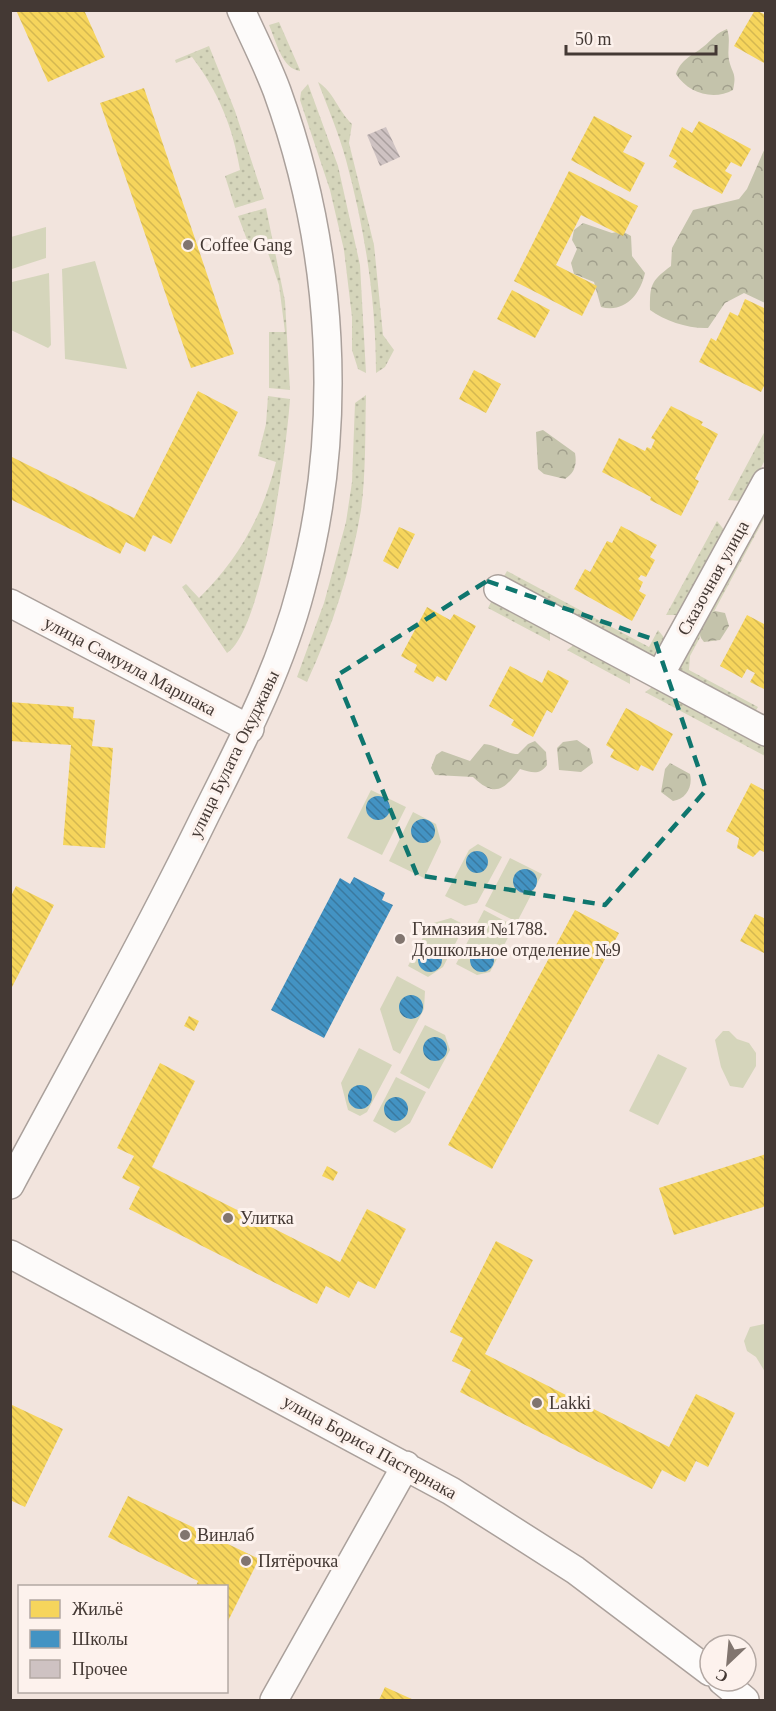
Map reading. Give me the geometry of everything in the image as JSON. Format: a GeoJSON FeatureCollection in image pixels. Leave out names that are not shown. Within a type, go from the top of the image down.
{"type":"FeatureCollection","features":[{"type":"Feature","properties":{"kind":"street","name":"улица Булата Окуджавы"},"geometry":{"type":"LineString","coordinates":[[10,1185],[184,860],[250,729],[284,646],[308,561],[323,474],[328,386],[319,265],[302,176],[276,88],[241,10]]}},
{"type":"Feature","properties":{"kind":"street","name":"Сказочная улица"},"geometry":{"type":"LineString","coordinates":[[660,675],[765,482]]}},
{"type":"Feature","properties":{"kind":"street"},"geometry":{"type":"LineString","coordinates":[[498,589],[765,732]]}},
{"type":"Feature","properties":{"kind":"street","name":"улица Самуила Маршака"},"geometry":{"type":"LineString","coordinates":[[10,603],[250,729]]}},
{"type":"Feature","properties":{"kind":"street","name":"улица Бориса Пастернака"},"geometry":{"type":"LineString","coordinates":[[10,1254],[406,1465],[502,1521],[576,1570],[698,1663]]}},
{"type":"Feature","properties":{"kind":"street"},"geometry":{"type":"LineString","coordinates":[[274,1701],[406,1465]]}},
{"type":"Feature","properties":{"kind":"highlighted area"},"geometry":{"type":"Polygon","coordinates":[[[487,581],[655,640],[706,790],[605,905],[417,875],[336,676],[487,581]]]}},
{"type":"Feature","properties":{"kind":"green space"},"geometry":{"type":"Polygon","coordinates":[[[279,22],[300,71],[284,60],[277,46],[269,25],[279,22]]]}},
{"type":"Feature","properties":{"kind":"green space"},"geometry":{"type":"Polygon","coordinates":[[[727,29],[729,60],[734,76],[733,90],[709,95],[687,86],[676,74],[678,69],[687,58],[727,29]]]}},
{"type":"Feature","properties":{"kind":"green space"},"geometry":{"type":"Polygon","coordinates":[[[209,46],[235,111],[264,199],[235,208],[225,176],[240,170],[229,124],[217,96],[192,57],[176,63],[175,60],[209,46]]]}},
{"type":"Feature","properties":{"kind":"green space"},"geometry":{"type":"Polygon","coordinates":[[[318,82],[328,91],[352,124],[349,143],[374,245],[383,335],[394,350],[385,367],[376,373],[372,292],[359,213],[343,150],[318,82]]]}},
{"type":"Feature","properties":{"kind":"green space"},"geometry":{"type":"Polygon","coordinates":[[[308,84],[338,166],[360,265],[366,373],[358,369],[352,350],[352,317],[344,250],[330,190],[300,100],[301,92],[308,84]]]}},
{"type":"Feature","properties":{"kind":"green space"},"geometry":{"type":"Polygon","coordinates":[[[765,148],[765,303],[744,293],[725,303],[708,328],[678,324],[650,310],[651,289],[655,280],[671,266],[672,248],[693,210],[739,199],[747,189],[765,148]]]}},
{"type":"Feature","properties":{"kind":"green space"},"geometry":{"type":"Polygon","coordinates":[[[266,208],[285,301],[290,390],[269,388],[269,332],[285,332],[279,285],[264,241],[249,245],[238,216],[266,208]]]}},
{"type":"Feature","properties":{"kind":"green space"},"geometry":{"type":"Polygon","coordinates":[[[583,223],[612,233],[622,231],[631,236],[632,256],[645,273],[635,295],[624,305],[601,307],[594,282],[574,274],[571,263],[577,249],[572,240],[574,230],[583,223]]]}},
{"type":"Feature","properties":{"kind":"green space"},"geometry":{"type":"Polygon","coordinates":[[[46,227],[46,258],[12,269],[11,237],[46,227]]]}},
{"type":"Feature","properties":{"kind":"green space"},"geometry":{"type":"Polygon","coordinates":[[[95,261],[127,369],[65,359],[62,269],[95,261]]]}},
{"type":"Feature","properties":{"kind":"green space"},"geometry":{"type":"Polygon","coordinates":[[[49,273],[51,345],[48,348],[11,330],[10,285],[12,282],[49,273]]]}},
{"type":"Feature","properties":{"kind":"green space"},"geometry":{"type":"Polygon","coordinates":[[[366,395],[364,481],[357,532],[340,598],[307,682],[297,677],[324,603],[346,522],[352,482],[355,403],[366,395]]]}},
{"type":"Feature","properties":{"kind":"green space"},"geometry":{"type":"Polygon","coordinates":[[[268,396],[290,399],[278,494],[271,535],[252,610],[240,638],[227,653],[182,587],[186,584],[199,598],[226,568],[256,518],[271,482],[276,462],[258,456],[266,424],[268,396]]]}},
{"type":"Feature","properties":{"kind":"green space"},"geometry":{"type":"Polygon","coordinates":[[[543,430],[575,453],[574,468],[565,479],[544,474],[538,469],[536,432],[543,430]]]}},
{"type":"Feature","properties":{"kind":"green space"},"geometry":{"type":"Polygon","coordinates":[[[765,431],[765,460],[746,496],[741,501],[728,500],[765,431]]]}},
{"type":"Feature","properties":{"kind":"green space"},"geometry":{"type":"Polygon","coordinates":[[[765,502],[765,517],[690,656],[689,670],[758,707],[755,712],[677,675],[678,666],[765,502]]]}},
{"type":"Feature","properties":{"kind":"green space"},"geometry":{"type":"Polygon","coordinates":[[[717,521],[725,531],[679,615],[666,615],[717,521]]]}},
{"type":"Feature","properties":{"kind":"green space"},"geometry":{"type":"Polygon","coordinates":[[[507,571],[649,647],[658,630],[666,640],[661,654],[652,659],[502,580],[507,571]]]}},
{"type":"Feature","properties":{"kind":"green space"},"geometry":{"type":"Polygon","coordinates":[[[493,598],[550,631],[550,641],[488,608],[493,598]]]}},
{"type":"Feature","properties":{"kind":"green space"},"geometry":{"type":"Polygon","coordinates":[[[715,611],[725,613],[729,626],[720,640],[704,642],[700,633],[701,625],[715,611]]]}},
{"type":"Feature","properties":{"kind":"green space"},"geometry":{"type":"Polygon","coordinates":[[[575,644],[630,674],[630,684],[567,650],[575,644]]]}},
{"type":"Feature","properties":{"kind":"green space"},"geometry":{"type":"Polygon","coordinates":[[[654,686],[765,744],[765,756],[645,692],[654,686]]]}},
{"type":"Feature","properties":{"kind":"green space"},"geometry":{"type":"Polygon","coordinates":[[[577,740],[590,749],[593,763],[581,772],[559,770],[557,748],[563,742],[577,740]]]}},
{"type":"Feature","properties":{"kind":"green space"},"geometry":{"type":"Polygon","coordinates":[[[535,741],[546,752],[547,765],[538,772],[520,769],[509,782],[499,789],[487,788],[473,777],[435,775],[431,768],[436,755],[442,751],[470,761],[484,744],[518,754],[528,744],[535,741]]]}},
{"type":"Feature","properties":{"kind":"green space"},"geometry":{"type":"Polygon","coordinates":[[[670,763],[690,774],[691,779],[688,792],[682,798],[673,801],[661,792],[665,769],[670,763]]]}},
{"type":"Feature","properties":{"kind":"green space"},"geometry":{"type":"Polygon","coordinates":[[[371,790],[406,807],[382,855],[347,838],[371,790]]]}},
{"type":"Feature","properties":{"kind":"green space"},"geometry":{"type":"Polygon","coordinates":[[[413,812],[436,824],[441,842],[424,878],[389,861],[413,812]]]}},
{"type":"Feature","properties":{"kind":"green space"},"geometry":{"type":"Polygon","coordinates":[[[478,844],[502,857],[477,903],[465,906],[445,896],[469,850],[478,844]]]}},
{"type":"Feature","properties":{"kind":"green space"},"geometry":{"type":"Polygon","coordinates":[[[510,858],[542,874],[517,922],[485,906],[510,858]]]}},
{"type":"Feature","properties":{"kind":"green space"},"geometry":{"type":"Polygon","coordinates":[[[484,910],[514,926],[490,972],[477,975],[456,964],[484,910]]]}},
{"type":"Feature","properties":{"kind":"green space"},"geometry":{"type":"Polygon","coordinates":[[[451,918],[465,925],[443,967],[428,977],[408,966],[430,924],[451,918]]]}},
{"type":"Feature","properties":{"kind":"green space"},"geometry":{"type":"Polygon","coordinates":[[[397,976],[425,991],[424,1009],[400,1054],[393,1050],[380,1009],[397,976]]]}},
{"type":"Feature","properties":{"kind":"green space"},"geometry":{"type":"Polygon","coordinates":[[[425,1025],[445,1035],[450,1050],[429,1089],[400,1073],[425,1025]]]}},
{"type":"Feature","properties":{"kind":"green space"},"geometry":{"type":"Polygon","coordinates":[[[723,1031],[729,1031],[737,1039],[749,1043],[756,1053],[756,1066],[743,1088],[730,1086],[721,1067],[715,1040],[723,1031]]]}},
{"type":"Feature","properties":{"kind":"green space"},"geometry":{"type":"Polygon","coordinates":[[[359,1048],[392,1065],[367,1112],[360,1116],[348,1110],[341,1083],[359,1048]]]}},
{"type":"Feature","properties":{"kind":"green space"},"geometry":{"type":"Polygon","coordinates":[[[658,1054],[687,1068],[658,1125],[629,1111],[658,1054]]]}},
{"type":"Feature","properties":{"kind":"green space"},"geometry":{"type":"Polygon","coordinates":[[[396,1077],[426,1092],[410,1123],[395,1133],[373,1121],[396,1077]]]}},
{"type":"Feature","properties":{"kind":"green space"},"geometry":{"type":"Polygon","coordinates":[[[766,1324],[765,1372],[756,1357],[747,1351],[744,1341],[750,1327],[766,1324]]]}},
{"type":"Feature","properties":{"kind":"building: Жильё"},"geometry":{"type":"Polygon","coordinates":[[[16,10],[84,10],[105,57],[48,82],[16,10]]]}},
{"type":"Feature","properties":{"kind":"building: Жильё"},"geometry":{"type":"Polygon","coordinates":[[[755,10],[766,15],[766,64],[734,46],[755,10]]]}},
{"type":"Feature","properties":{"kind":"building: Жильё"},"geometry":{"type":"Polygon","coordinates":[[[144,88],[234,354],[191,368],[100,103],[144,88]]]}},
{"type":"Feature","properties":{"kind":"building: Жильё"},"geometry":{"type":"Polygon","coordinates":[[[594,116],[632,136],[623,152],[645,163],[630,192],[571,160],[594,116]]]}},
{"type":"Feature","properties":{"kind":"building: Жильё"},"geometry":{"type":"Polygon","coordinates":[[[699,121],[751,149],[741,167],[731,162],[725,171],[732,175],[722,194],[673,167],[677,161],[669,156],[682,127],[692,133],[699,121]]]}},
{"type":"Feature","properties":{"kind":"building: Жильё"},"geometry":{"type":"Polygon","coordinates":[[[569,171],[638,206],[623,236],[581,215],[556,265],[597,286],[582,316],[514,281],[569,171]]]}},
{"type":"Feature","properties":{"kind":"building: Жильё"},"geometry":{"type":"Polygon","coordinates":[[[512,290],[550,310],[535,338],[497,319],[512,290]]]}},
{"type":"Feature","properties":{"kind":"building: Жильё"},"geometry":{"type":"Polygon","coordinates":[[[745,299],[766,309],[766,382],[761,392],[699,362],[711,338],[716,341],[730,312],[738,316],[745,299]]]}},
{"type":"Feature","properties":{"kind":"building: Жильё"},"geometry":{"type":"Polygon","coordinates":[[[474,370],[501,384],[486,413],[459,399],[474,370]]]}},
{"type":"Feature","properties":{"kind":"building: Жильё"},"geometry":{"type":"Polygon","coordinates":[[[198,391],[238,412],[171,544],[153,535],[145,552],[126,542],[120,554],[10,499],[10,456],[134,518],[198,391]]]}},
{"type":"Feature","properties":{"kind":"building: Жильё"},"geometry":{"type":"Polygon","coordinates":[[[671,406],[703,422],[701,425],[718,434],[695,479],[699,481],[681,516],[650,500],[651,497],[602,472],[619,438],[645,451],[647,447],[651,449],[655,440],[651,438],[671,406]]]}},
{"type":"Feature","properties":{"kind":"building: Жильё"},"geometry":{"type":"Polygon","coordinates":[[[621,526],[657,545],[650,557],[655,560],[646,577],[641,575],[638,579],[643,582],[639,591],[646,595],[632,621],[574,589],[585,569],[590,572],[607,541],[612,543],[621,526]]]}},
{"type":"Feature","properties":{"kind":"building: Жильё"},"geometry":{"type":"Polygon","coordinates":[[[399,527],[415,534],[398,569],[383,561],[399,527]]]}},
{"type":"Feature","properties":{"kind":"building: Жильё"},"geometry":{"type":"Polygon","coordinates":[[[427,607],[450,620],[454,614],[476,626],[446,681],[437,676],[433,682],[414,672],[417,665],[401,656],[427,607]]]}},
{"type":"Feature","properties":{"kind":"building: Жильё"},"geometry":{"type":"Polygon","coordinates":[[[747,615],[766,625],[766,690],[750,682],[755,673],[747,669],[742,678],[720,666],[747,615]]]}},
{"type":"Feature","properties":{"kind":"building: Жильё"},"geometry":{"type":"Polygon","coordinates":[[[510,666],[542,683],[548,670],[569,681],[552,713],[547,710],[533,737],[511,725],[514,720],[489,706],[510,666]]]}},
{"type":"Feature","properties":{"kind":"building: Жильё"},"geometry":{"type":"Polygon","coordinates":[[[10,702],[74,707],[73,718],[95,720],[92,746],[113,748],[105,848],[63,845],[71,745],[10,741],[10,702]]]}},
{"type":"Feature","properties":{"kind":"building: Жильё"},"geometry":{"type":"Polygon","coordinates":[[[626,708],[673,734],[653,771],[641,765],[638,771],[610,757],[614,750],[606,745],[626,708]]]}},
{"type":"Feature","properties":{"kind":"building: Жильё"},"geometry":{"type":"Polygon","coordinates":[[[751,783],[766,791],[766,853],[760,850],[753,857],[737,848],[739,838],[726,831],[751,783]]]}},
{"type":"Feature","properties":{"kind":"building: Жильё"},"geometry":{"type":"Polygon","coordinates":[[[16,886],[54,905],[10,991],[10,898],[16,886]]]}},
{"type":"Feature","properties":{"kind":"building: Жильё"},"geometry":{"type":"Polygon","coordinates":[[[575,910],[619,933],[492,1169],[448,1145],[575,910]]]}},
{"type":"Feature","properties":{"kind":"building: Жильё"},"geometry":{"type":"Polygon","coordinates":[[[755,914],[766,919],[766,954],[740,941],[755,914]]]}},
{"type":"Feature","properties":{"kind":"building: Жильё"},"geometry":{"type":"Polygon","coordinates":[[[189,1016],[199,1021],[194,1031],[184,1026],[189,1016]]]}},
{"type":"Feature","properties":{"kind":"building: Жильё"},"geometry":{"type":"Polygon","coordinates":[[[160,1063],[195,1081],[152,1167],[340,1262],[367,1209],[406,1229],[375,1289],[358,1281],[349,1298],[326,1286],[317,1304],[129,1209],[140,1187],[122,1178],[134,1156],[117,1148],[160,1063]]]}},
{"type":"Feature","properties":{"kind":"building: Жильё"},"geometry":{"type":"Polygon","coordinates":[[[766,1154],[766,1206],[674,1235],[659,1188],[766,1154]]]}},
{"type":"Feature","properties":{"kind":"building: Жильё"},"geometry":{"type":"Polygon","coordinates":[[[327,1166],[338,1172],[333,1181],[322,1176],[327,1166]]]}},
{"type":"Feature","properties":{"kind":"building: Жильё"},"geometry":{"type":"Polygon","coordinates":[[[496,1241],[533,1260],[485,1354],[669,1447],[696,1394],[735,1413],[708,1467],[696,1461],[685,1482],[662,1470],[652,1489],[460,1392],[471,1370],[452,1361],[463,1338],[450,1332],[496,1241]]]}},
{"type":"Feature","properties":{"kind":"building: Жильё"},"geometry":{"type":"Polygon","coordinates":[[[10,1404],[63,1429],[25,1507],[10,1500],[10,1404]]]}},
{"type":"Feature","properties":{"kind":"building: Жильё"},"geometry":{"type":"Polygon","coordinates":[[[128,1496],[259,1559],[228,1621],[228,1585],[196,1585],[198,1581],[108,1537],[128,1496]]]}},
{"type":"Feature","properties":{"kind":"building: Жильё"},"geometry":{"type":"Polygon","coordinates":[[[385,1687],[414,1700],[379,1700],[385,1687]]]}},
{"type":"Feature","properties":{"kind":"building: Школы"},"geometry":{"type":"Polygon","coordinates":[[[378,796],[386,800],[390,808],[386,816],[378,820],[370,816],[366,808],[370,800],[378,796]]]}},
{"type":"Feature","properties":{"kind":"building: Школы"},"geometry":{"type":"Polygon","coordinates":[[[423,819],[431,823],[435,831],[431,839],[423,843],[415,839],[411,831],[415,823],[423,819]]]}},
{"type":"Feature","properties":{"kind":"building: Школы"},"geometry":{"type":"Polygon","coordinates":[[[473,851],[481,851],[488,858],[488,866],[481,873],[473,873],[466,866],[466,858],[473,851]]]}},
{"type":"Feature","properties":{"kind":"building: Школы"},"geometry":{"type":"Polygon","coordinates":[[[525,869],[533,873],[537,881],[533,889],[525,893],[517,889],[513,881],[517,873],[525,869]]]}},
{"type":"Feature","properties":{"kind":"building: Школы"},"geometry":{"type":"Polygon","coordinates":[[[354,877],[385,893],[382,900],[393,905],[324,1038],[271,1010],[340,878],[350,884],[354,877]]]}},
{"type":"Feature","properties":{"kind":"building: Школы"},"geometry":{"type":"Polygon","coordinates":[[[430,948],[438,952],[442,960],[438,968],[430,972],[422,968],[418,960],[422,952],[430,948]]]}},
{"type":"Feature","properties":{"kind":"building: Школы"},"geometry":{"type":"Polygon","coordinates":[[[482,948],[490,952],[494,960],[490,968],[482,972],[474,968],[470,960],[474,952],[482,948]]]}},
{"type":"Feature","properties":{"kind":"building: Школы"},"geometry":{"type":"Polygon","coordinates":[[[411,995],[419,999],[423,1007],[419,1015],[411,1019],[403,1015],[399,1007],[403,999],[411,995]]]}},
{"type":"Feature","properties":{"kind":"building: Школы"},"geometry":{"type":"Polygon","coordinates":[[[435,1037],[443,1041],[447,1049],[443,1057],[435,1061],[427,1057],[423,1049],[427,1041],[435,1037]]]}},
{"type":"Feature","properties":{"kind":"building: Школы"},"geometry":{"type":"Polygon","coordinates":[[[360,1085],[368,1089],[372,1097],[368,1105],[360,1109],[352,1105],[348,1097],[352,1089],[360,1085]]]}},
{"type":"Feature","properties":{"kind":"building: Школы"},"geometry":{"type":"Polygon","coordinates":[[[396,1097],[404,1101],[408,1109],[404,1117],[396,1121],[388,1117],[384,1109],[388,1101],[396,1097]]]}},
{"type":"Feature","properties":{"kind":"building: Прочее"},"geometry":{"type":"Polygon","coordinates":[[[386,127],[400,157],[380,166],[367,135],[386,127]]]}},
{"type":"Feature","properties":{"kind":"place","name":"Coffee Gang"},"geometry":{"type":"Point","coordinates":[188,245]}},
{"type":"Feature","properties":{"kind":"place","name":"Гимназия №1788. Дошкольное отделение №9"},"geometry":{"type":"Point","coordinates":[400,939]}},
{"type":"Feature","properties":{"kind":"place","name":"Улитка"},"geometry":{"type":"Point","coordinates":[228,1218]}},
{"type":"Feature","properties":{"kind":"place","name":"Lakki"},"geometry":{"type":"Point","coordinates":[537,1403]}},
{"type":"Feature","properties":{"kind":"place","name":"Винлаб"},"geometry":{"type":"Point","coordinates":[185,1535]}},
{"type":"Feature","properties":{"kind":"place","name":"Пятёрочка"},"geometry":{"type":"Point","coordinates":[246,1561]}}]}
